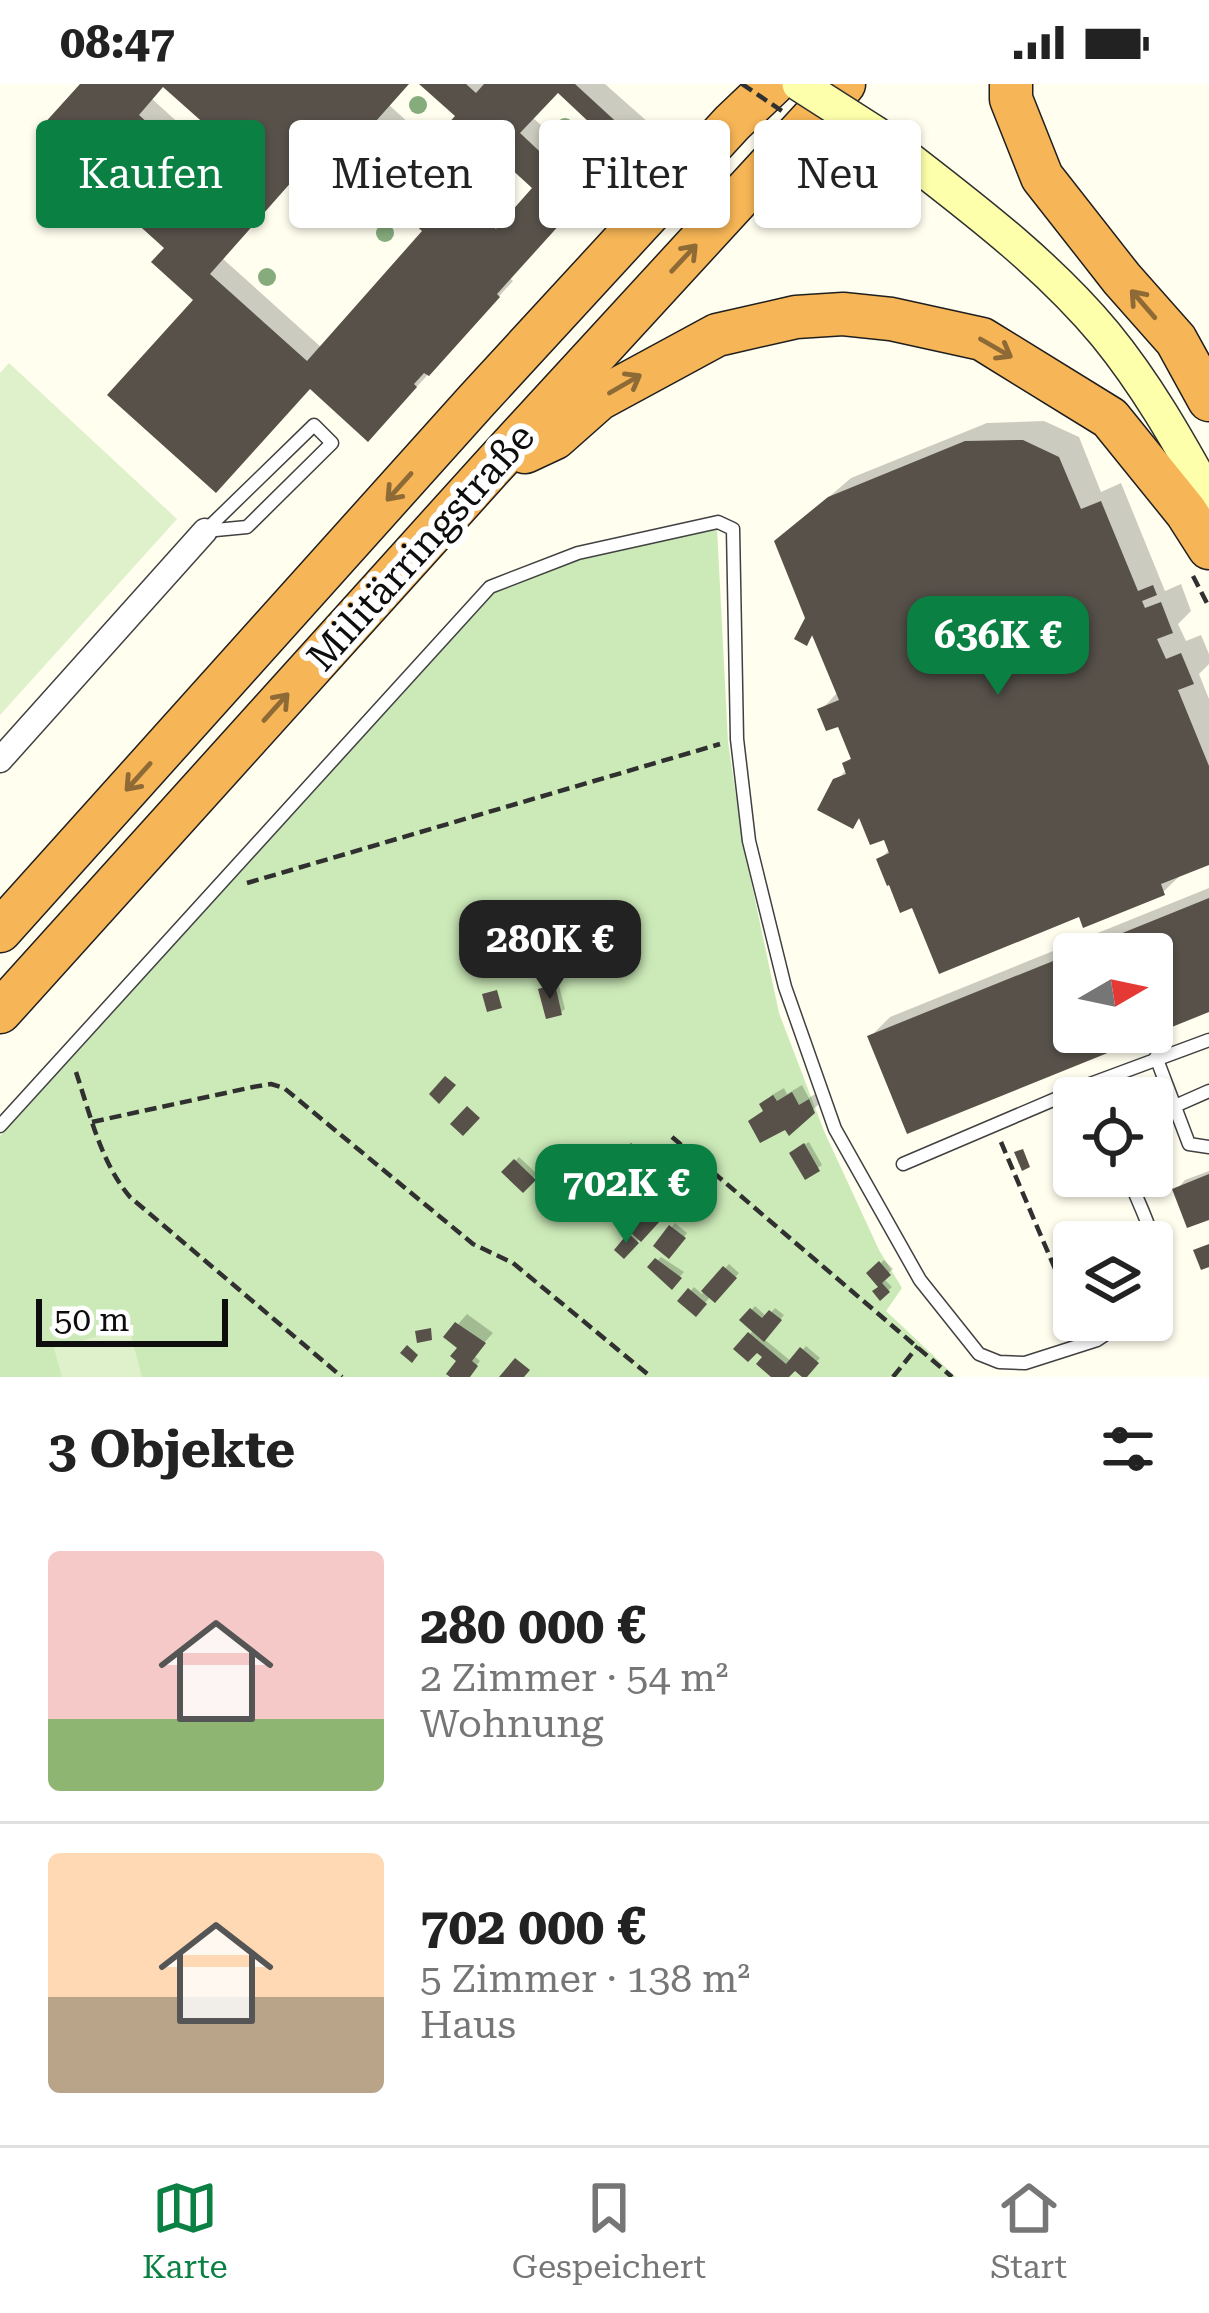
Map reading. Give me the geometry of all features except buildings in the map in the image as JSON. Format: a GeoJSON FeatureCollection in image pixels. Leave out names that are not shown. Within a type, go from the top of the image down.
{"type":"FeatureCollection","features":[{"type":"Feature","properties":{"kind":"highway"},"geometry":{"type":"LineString","coordinates":[[733,123],[757,84]]}},
{"type":"Feature","properties":{"kind":"highway","name":"Militärringstraße"},"geometry":{"type":"LineString","coordinates":[[0,931],[477,400],[773,84]]}},
{"type":"Feature","properties":{"kind":"highway","name":"Militärringstraße"},"geometry":{"type":"LineString","coordinates":[[0,1012],[844,84]]}},
{"type":"Feature","properties":{"kind":"highway"},"geometry":{"type":"LineString","coordinates":[[1011,84],[1011,99],[1042,177],[1176,340],[1209,400]]}},
{"type":"Feature","properties":{"kind":"highway"},"geometry":{"type":"LineString","coordinates":[[491,468],[555,438],[599,399],[717,335],[796,317],[843,314],[891,319],[982,339],[1110,418],[1209,548]]}},
{"type":"Feature","properties":{"kind":"main road"},"geometry":{"type":"LineString","coordinates":[[799,84],[877,134],[1017,245],[1104,334],[1168,424],[1209,496]]}},
{"type":"Feature","properties":{"kind":"street"},"geometry":{"type":"LineString","coordinates":[[0,760],[205,531]]}},
{"type":"Feature","properties":{"kind":"lane"},"geometry":{"type":"LineString","coordinates":[[314,425],[332,443],[248,527],[205,531],[314,425]]}},
{"type":"Feature","properties":{"kind":"lane"},"geometry":{"type":"LineString","coordinates":[[0,1126],[490,587],[578,553],[718,522],[733,530],[737,739],[749,841],[785,987],[835,1129],[920,1280],[979,1354],[999,1362],[1025,1363],[1094,1341]]}},
{"type":"Feature","properties":{"kind":"lane"},"geometry":{"type":"LineString","coordinates":[[1108,1077],[1209,1040]]}},
{"type":"Feature","properties":{"kind":"lane"},"geometry":{"type":"LineString","coordinates":[[1156,1058],[1190,1144],[1209,1148]]}},
{"type":"Feature","properties":{"kind":"lane"},"geometry":{"type":"LineString","coordinates":[[1175,1106],[1209,1091]]}},
{"type":"Feature","properties":{"kind":"lane"},"geometry":{"type":"LineString","coordinates":[[903,1164],[1053,1100]]}},
{"type":"Feature","properties":{"kind":"path"},"geometry":{"type":"LineString","coordinates":[[210,894],[737,739]]}},
{"type":"Feature","properties":{"kind":"path"},"geometry":{"type":"LineString","coordinates":[[68,1049],[92,1122],[117,1181],[130,1197],[343,1377]]}},
{"type":"Feature","properties":{"kind":"path"},"geometry":{"type":"LineString","coordinates":[[92,1122],[253,1087],[284,1088],[473,1244],[513,1263],[651,1377]]}},
{"type":"Feature","properties":{"kind":"path"},"geometry":{"type":"LineString","coordinates":[[994,1125],[1053,1264]]}},
{"type":"Feature","properties":{"kind":"path"},"geometry":{"type":"LineString","coordinates":[[672,1137],[952,1377]]}},
{"type":"Feature","properties":{"kind":"path"},"geometry":{"type":"LineString","coordinates":[[893,1377],[918,1346]]}},
{"type":"Feature","properties":{"kind":"path"},"geometry":{"type":"LineString","coordinates":[[324,1377],[332,1368]]}},
{"type":"Feature","properties":{"kind":"green space"},"geometry":{"type":"Polygon","coordinates":[[[9,363],[177,519],[0,715],[0,373],[9,363]]]}},
{"type":"Feature","properties":{"kind":"green space"},"geometry":{"type":"Polygon","coordinates":[[[717,528],[728,742],[743,843],[779,1013],[824,1131],[879,1250],[902,1288],[886,1311],[956,1377],[0,1377],[0,1136],[68,1049],[490,587],[578,553],[717,528]]]}},
{"type":"Feature","properties":{"kind":"green space"},"geometry":{"type":"Polygon","coordinates":[[[129,1328],[142,1377],[62,1377],[54,1348],[129,1328]]]}}]}
